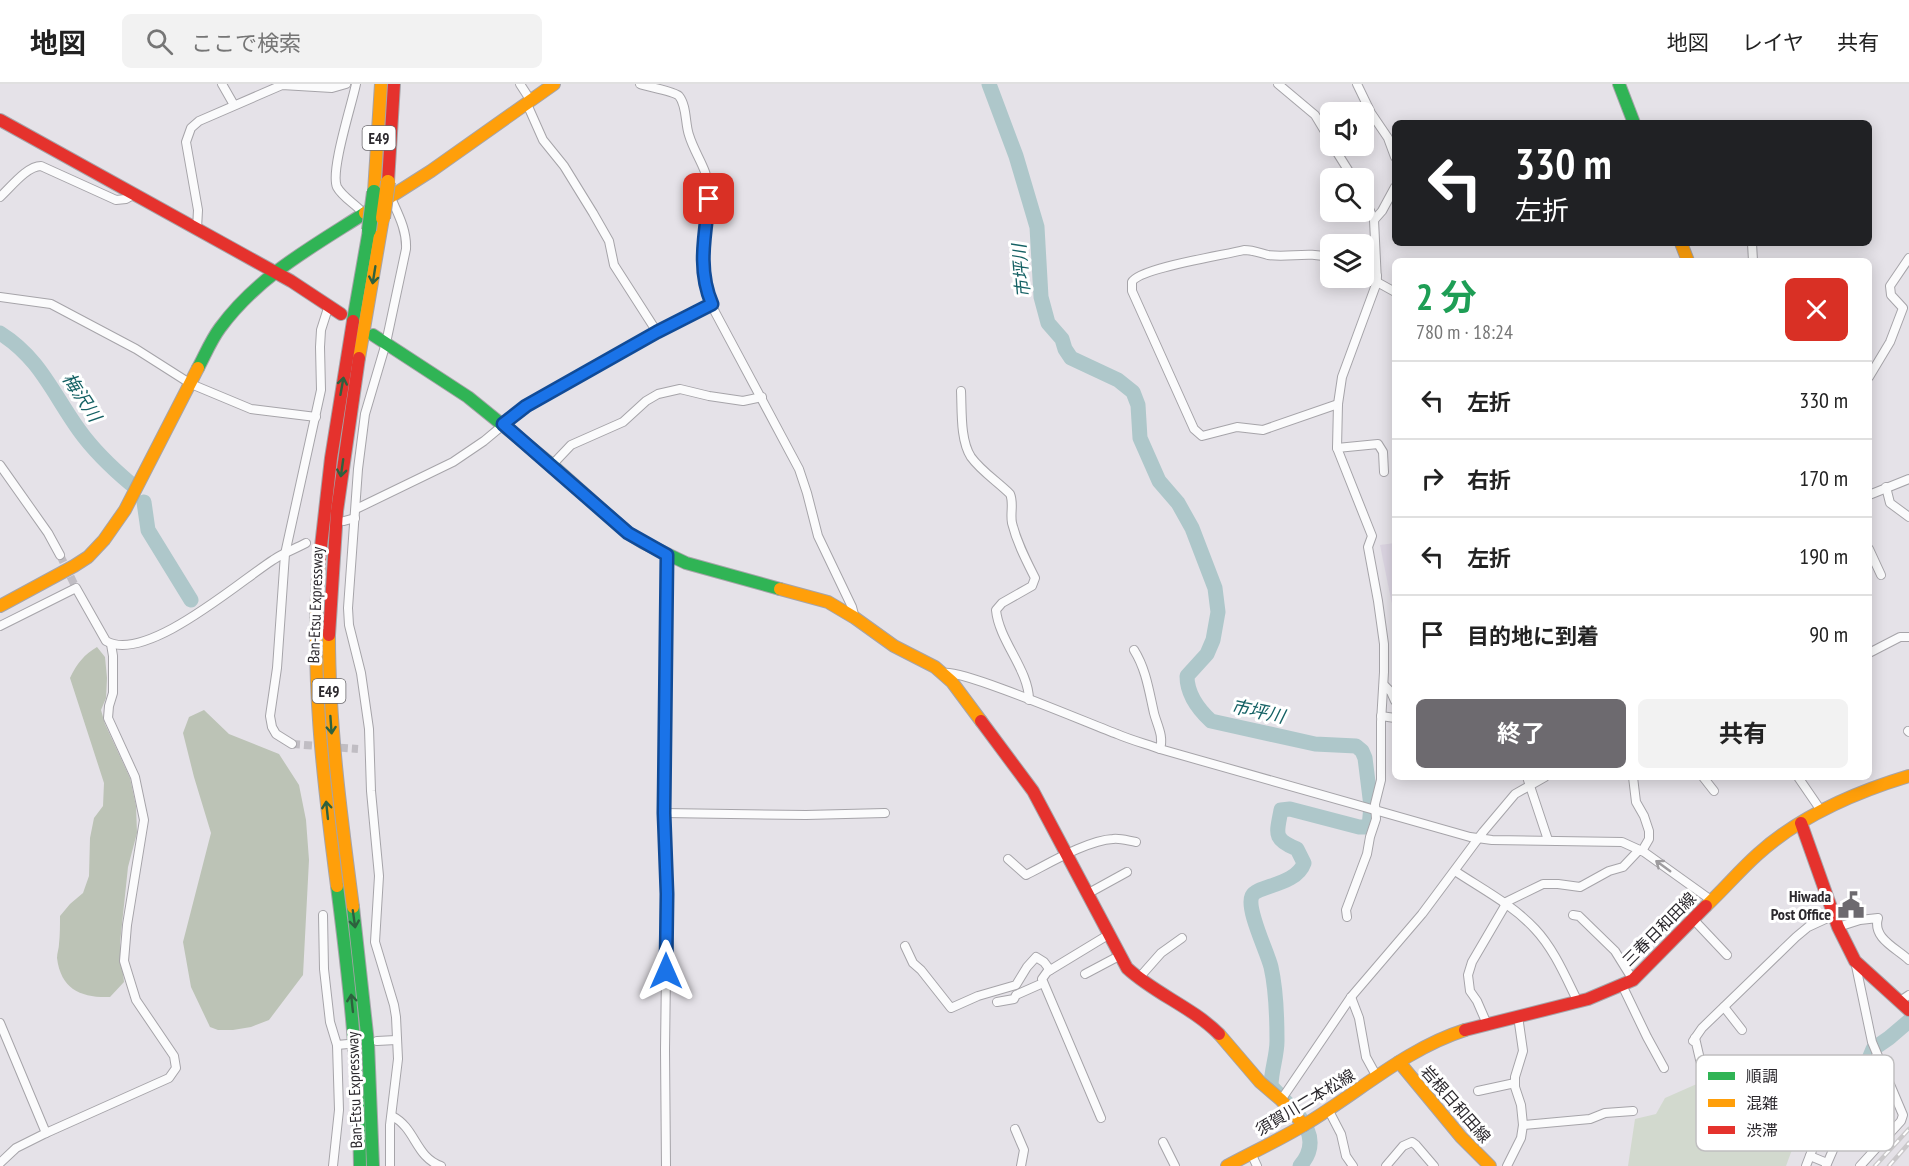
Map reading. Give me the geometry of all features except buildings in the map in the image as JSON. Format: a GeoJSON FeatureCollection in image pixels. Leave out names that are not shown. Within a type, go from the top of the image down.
{"type":"FeatureCollection","features":[{"type":"Feature","properties":{"kind":"main road","name":"Ban-Etsu Expressway"},"geometry":{"type":"LineString","coordinates":[[360,1166],[360,1088],[349,968],[326,806],[318,717],[316,637],[320,544],[328,472],[369,230],[374,192],[381,84]]}},
{"type":"Feature","properties":{"kind":"main road","name":"Ban-Etsu Expressway"},"geometry":{"type":"LineString","coordinates":[[373,1166],[372,1087],[368,1030],[334,760],[329,688],[329,643],[336,511],[347,428],[389,189],[394,84]]}},
{"type":"Feature","properties":{"kind":"main road"},"geometry":{"type":"LineString","coordinates":[[0,606],[75,566],[88,557],[104,540],[125,510],[219,329],[239,305],[273,272],[364,214],[389,189],[431,171],[554,84]]}},
{"type":"Feature","properties":{"kind":"main road"},"geometry":{"type":"LineString","coordinates":[[1619,84],[1633,120]]}},
{"type":"Feature","properties":{"kind":"main road"},"geometry":{"type":"LineString","coordinates":[[0,120],[273,272],[341,314]]}},
{"type":"Feature","properties":{"kind":"main road"},"geometry":{"type":"LineString","coordinates":[[373,335],[468,397],[503,424],[628,533],[686,563],[828,602],[894,646],[944,673],[1030,786],[1119,956],[1138,979],[1208,1023],[1231,1046],[1260,1082],[1281,1100],[1304,1125]]}},
{"type":"Feature","properties":{"kind":"main road"},"geometry":{"type":"LineString","coordinates":[[1868,783],[1909,776]]}},
{"type":"Feature","properties":{"kind":"main road","name":"三春日和田線"},"geometry":{"type":"LineString","coordinates":[[1399,1062],[1460,1032],[1578,1002],[1627,983],[1759,852],[1801,823],[1868,783]]}},
{"type":"Feature","properties":{"kind":"main road"},"geometry":{"type":"LineString","coordinates":[[1801,823],[1836,921],[1855,961],[1906,1002]]}},
{"type":"Feature","properties":{"kind":"main road","name":"須賀川二本松線"},"geometry":{"type":"LineString","coordinates":[[1227,1166],[1254,1160],[1399,1062]]}},
{"type":"Feature","properties":{"kind":"main road","name":"岩根日和田線"},"geometry":{"type":"LineString","coordinates":[[1399,1062],[1461,1137],[1490,1166]]}},
{"type":"Feature","properties":{"kind":"street"},"geometry":{"type":"LineString","coordinates":[[222,84],[234,105]]}},
{"type":"Feature","properties":{"kind":"street"},"geometry":{"type":"LineString","coordinates":[[197,230],[199,217],[186,142],[191,128],[199,121],[282,85],[332,88],[346,84]]}},
{"type":"Feature","properties":{"kind":"street"},"geometry":{"type":"LineString","coordinates":[[356,84],[347,116],[335,180],[341,192],[357,204],[364,214]]}},
{"type":"Feature","properties":{"kind":"street"},"geometry":{"type":"LineString","coordinates":[[520,84],[543,140],[564,166],[608,238],[614,265],[657,332]]}},
{"type":"Feature","properties":{"kind":"street"},"geometry":{"type":"LineString","coordinates":[[640,84],[678,94],[683,106],[692,144],[704,167],[709,191],[703,239],[703,270],[707,292],[798,469],[818,536],[855,618]]}},
{"type":"Feature","properties":{"kind":"street"},"geometry":{"type":"LineString","coordinates":[[1278,84],[1315,115],[1320,123]]}},
{"type":"Feature","properties":{"kind":"street"},"geometry":{"type":"LineString","coordinates":[[1357,84],[1366,102]]}},
{"type":"Feature","properties":{"kind":"street"},"geometry":{"type":"LineString","coordinates":[[1374,118],[1388,138],[1392,149]]}},
{"type":"Feature","properties":{"kind":"street"},"geometry":{"type":"LineString","coordinates":[[0,197],[34,166],[41,166],[116,200],[126,199],[133,195]]}},
{"type":"Feature","properties":{"kind":"street"},"geometry":{"type":"LineString","coordinates":[[389,189],[407,237],[402,273],[386,343],[365,414],[349,579],[349,625],[361,673],[369,729],[379,876],[375,942],[394,1005],[398,1059],[390,1166]]}},
{"type":"Feature","properties":{"kind":"street"},"geometry":{"type":"LineString","coordinates":[[1347,917],[1346,910],[1367,854],[1376,819],[1375,804],[1381,780],[1384,644],[1368,547],[1372,536],[1337,448],[1338,404],[1342,377],[1377,279],[1374,220],[1392,193]]}},
{"type":"Feature","properties":{"kind":"street"},"geometry":{"type":"LineString","coordinates":[[1320,256],[1269,255],[1244,250],[1158,268],[1138,275],[1132,282],[1132,291],[1194,429],[1199,435],[1237,427],[1263,430],[1338,404]]}},
{"type":"Feature","properties":{"kind":"street"},"geometry":{"type":"LineString","coordinates":[[1872,372],[1906,309],[1891,295],[1890,285],[1909,258]]}},
{"type":"Feature","properties":{"kind":"street"},"geometry":{"type":"LineString","coordinates":[[1374,278],[1392,290]]}},
{"type":"Feature","properties":{"kind":"street"},"geometry":{"type":"LineString","coordinates":[[0,297],[51,304],[136,349],[191,384],[251,409],[315,417]]}},
{"type":"Feature","properties":{"kind":"street"},"geometry":{"type":"LineString","coordinates":[[356,508],[453,462],[484,441],[526,406],[657,332],[712,304]]}},
{"type":"Feature","properties":{"kind":"street"},"geometry":{"type":"LineString","coordinates":[[292,744],[276,734],[270,723],[270,716],[277,668],[285,554],[321,390],[321,330],[329,305]]}},
{"type":"Feature","properties":{"kind":"street"},"geometry":{"type":"LineString","coordinates":[[552,465],[571,445],[623,422],[646,401],[658,394],[680,389],[743,401],[762,397]]}},
{"type":"Feature","properties":{"kind":"street"},"geometry":{"type":"LineString","coordinates":[[961,391],[968,450],[972,458],[1006,490],[1013,500],[1011,512],[1015,535],[1035,578],[1032,586],[1002,603],[996,610],[1003,633],[1027,687],[1029,700]]}},
{"type":"Feature","properties":{"kind":"street"},"geometry":{"type":"LineString","coordinates":[[1337,448],[1378,444],[1382,449],[1384,472]]}},
{"type":"Feature","properties":{"kind":"street"},"geometry":{"type":"LineString","coordinates":[[0,465],[60,555]]}},
{"type":"Feature","properties":{"kind":"street"},"geometry":{"type":"LineString","coordinates":[[1872,494],[1909,479]]}},
{"type":"Feature","properties":{"kind":"street"},"geometry":{"type":"LineString","coordinates":[[1886,488],[1890,503],[1909,517]]}},
{"type":"Feature","properties":{"kind":"street"},"geometry":{"type":"LineString","coordinates":[[344,521],[356,518]]}},
{"type":"Feature","properties":{"kind":"street"},"geometry":{"type":"LineString","coordinates":[[111,644],[144,640],[169,631],[191,619],[274,559],[306,543]]}},
{"type":"Feature","properties":{"kind":"street"},"geometry":{"type":"LineString","coordinates":[[666,1166],[667,894],[664,813],[667,555]]}},
{"type":"Feature","properties":{"kind":"street"},"geometry":{"type":"LineString","coordinates":[[1872,556],[1881,575]]}},
{"type":"Feature","properties":{"kind":"street"},"geometry":{"type":"LineString","coordinates":[[0,626],[76,588],[104,638],[111,644],[114,663],[113,693],[108,718],[135,777],[144,820],[127,925],[125,968],[136,1000],[177,1063],[169,1078],[46,1132],[16,1149],[0,1162]]}},
{"type":"Feature","properties":{"kind":"street"},"geometry":{"type":"LineString","coordinates":[[1872,651],[1900,637],[1909,637]]}},
{"type":"Feature","properties":{"kind":"street"},"geometry":{"type":"LineString","coordinates":[[1134,650],[1152,695],[1161,734],[1160,749]]}},
{"type":"Feature","properties":{"kind":"street"},"geometry":{"type":"LineString","coordinates":[[944,673],[960,675],[1160,749],[1479,838],[1622,842],[1641,850],[1711,900]]}},
{"type":"Feature","properties":{"kind":"street"},"geometry":{"type":"LineString","coordinates":[[1384,685],[1392,694]]}},
{"type":"Feature","properties":{"kind":"street"},"geometry":{"type":"LineString","coordinates":[[1381,716],[1392,718]]}},
{"type":"Feature","properties":{"kind":"street"},"geometry":{"type":"LineString","coordinates":[[358,749],[370,749]]}},
{"type":"Feature","properties":{"kind":"street"},"geometry":{"type":"LineString","coordinates":[[1487,1024],[1470,991],[1468,975],[1472,962],[1505,903],[1543,885],[1558,884],[1580,887],[1623,867],[1641,850],[1648,839],[1649,831],[1636,802],[1633,780]]}},
{"type":"Feature","properties":{"kind":"street"},"geometry":{"type":"LineString","coordinates":[[1705,780],[1714,791]]}},
{"type":"Feature","properties":{"kind":"street"},"geometry":{"type":"LineString","coordinates":[[1800,780],[1822,812]]}},
{"type":"Feature","properties":{"kind":"street"},"geometry":{"type":"LineString","coordinates":[[1281,1100],[1351,997],[1386,957],[1515,794],[1528,781],[1548,840]]}},
{"type":"Feature","properties":{"kind":"street"},"geometry":{"type":"LineString","coordinates":[[664,813],[806,815],[885,813]]}},
{"type":"Feature","properties":{"kind":"street"},"geometry":{"type":"LineString","coordinates":[[1008,859],[1026,875],[1067,854],[1110,839],[1136,842]]}},
{"type":"Feature","properties":{"kind":"street"},"geometry":{"type":"LineString","coordinates":[[1455,871],[1505,903],[1535,929],[1578,1002]]}},
{"type":"Feature","properties":{"kind":"street"},"geometry":{"type":"LineString","coordinates":[[1087,894],[1127,872]]}},
{"type":"Feature","properties":{"kind":"street"},"geometry":{"type":"LineString","coordinates":[[323,915],[324,969],[329,1012],[337,1045],[339,1110],[333,1166]]}},
{"type":"Feature","properties":{"kind":"street"},"geometry":{"type":"LineString","coordinates":[[1573,915],[1579,916],[1615,951],[1647,1037],[1664,1068]]}},
{"type":"Feature","properties":{"kind":"street"},"geometry":{"type":"LineString","coordinates":[[1698,1055],[1694,1039],[1724,1006],[1808,927],[1836,921],[1878,918],[1877,931],[1881,938],[1909,960]]}},
{"type":"Feature","properties":{"kind":"street"},"geometry":{"type":"LineString","coordinates":[[1693,919],[1727,956]]}},
{"type":"Feature","properties":{"kind":"street"},"geometry":{"type":"LineString","coordinates":[[1101,1118],[1043,983],[1043,976],[1108,935]]}},
{"type":"Feature","properties":{"kind":"street"},"geometry":{"type":"LineString","coordinates":[[1138,979],[1161,953],[1182,938]]}},
{"type":"Feature","properties":{"kind":"street"},"geometry":{"type":"LineString","coordinates":[[905,946],[913,963],[951,1008],[978,996],[1016,985],[1036,957],[1050,970]]}},
{"type":"Feature","properties":{"kind":"street"},"geometry":{"type":"LineString","coordinates":[[1085,974],[1119,956]]}},
{"type":"Feature","properties":{"kind":"street"},"geometry":{"type":"LineString","coordinates":[[1855,961],[1876,1055]]}},
{"type":"Feature","properties":{"kind":"street"},"geometry":{"type":"LineString","coordinates":[[997,1002],[1014,999],[1016,995],[1043,983]]}},
{"type":"Feature","properties":{"kind":"street"},"geometry":{"type":"LineString","coordinates":[[1351,997],[1359,1018],[1366,1057],[1377,1077]]}},
{"type":"Feature","properties":{"kind":"street"},"geometry":{"type":"LineString","coordinates":[[1724,1006],[1742,1030]]}},
{"type":"Feature","properties":{"kind":"street"},"geometry":{"type":"LineString","coordinates":[[1507,1166],[1521,1138],[1523,1125],[1515,1083],[1515,1074],[1523,1051],[1518,1016]]}},
{"type":"Feature","properties":{"kind":"street"},"geometry":{"type":"LineString","coordinates":[[0,1023],[46,1132]]}},
{"type":"Feature","properties":{"kind":"street"},"geometry":{"type":"LineString","coordinates":[[377,1041],[396,1040]]}},
{"type":"Feature","properties":{"kind":"street"},"geometry":{"type":"LineString","coordinates":[[337,1045],[348,1044]]}},
{"type":"Feature","properties":{"kind":"street"},"geometry":{"type":"LineString","coordinates":[[1478,1091],[1515,1083]]}},
{"type":"Feature","properties":{"kind":"street"},"geometry":{"type":"LineString","coordinates":[[1894,1095],[1902,1113]]}},
{"type":"Feature","properties":{"kind":"street"},"geometry":{"type":"LineString","coordinates":[[1894,1129],[1901,1121],[1902,1113],[1909,1104]]}},
{"type":"Feature","properties":{"kind":"street"},"geometry":{"type":"LineString","coordinates":[[1328,1109],[1341,1134],[1346,1156],[1353,1166]]}},
{"type":"Feature","properties":{"kind":"street"},"geometry":{"type":"LineString","coordinates":[[1523,1125],[1590,1119],[1605,1113],[1633,1111]]}},
{"type":"Feature","properties":{"kind":"street"},"geometry":{"type":"LineString","coordinates":[[392,1116],[407,1127],[428,1160],[441,1166]]}},
{"type":"Feature","properties":{"kind":"street"},"geometry":{"type":"LineString","coordinates":[[1016,1129],[1024,1150],[1021,1166]]}},
{"type":"Feature","properties":{"kind":"street"},"geometry":{"type":"LineString","coordinates":[[1386,1166],[1403,1146],[1412,1142],[1434,1166]]}},
{"type":"Feature","properties":{"kind":"street"},"geometry":{"type":"LineString","coordinates":[[1162,1143],[1175,1166]]}},
{"type":"Feature","properties":{"kind":"street"},"geometry":{"type":"LineString","coordinates":[[1806,1166],[1814,1151]]}},
{"type":"Feature","properties":{"kind":"street"},"geometry":{"type":"LineString","coordinates":[[1812,1157],[1826,1165],[1832,1151]]}},
{"type":"Feature","properties":{"kind":"street"},"geometry":{"type":"LineString","coordinates":[[1860,1166],[1874,1151]]}},
{"type":"Feature","properties":{"kind":"shaded area"},"geometry":{"type":"Polygon","coordinates":[[[1392,543],[1392,604],[1380,545],[1392,543]]]}},
{"type":"Feature","properties":{"kind":"shaded area"},"geometry":{"type":"Polygon","coordinates":[[[97,647],[105,657],[107,678],[106,698],[101,710],[105,724],[130,778],[136,806],[137,833],[128,867],[120,943],[124,982],[110,997],[90,996],[74,990],[63,978],[57,958],[60,916],[83,893],[89,876],[90,838],[94,818],[103,806],[104,783],[70,678],[81,660],[97,647]]]}},
{"type":"Feature","properties":{"kind":"shaded area"},"geometry":{"type":"Polygon","coordinates":[[[204,710],[229,734],[279,754],[299,785],[306,820],[309,860],[303,975],[269,1020],[251,1027],[233,1030],[218,1030],[210,1027],[191,987],[183,942],[211,833],[183,733],[189,717],[204,710]]]}},
{"type":"Feature","properties":{"kind":"shaded area"},"geometry":{"type":"Polygon","coordinates":[[[1696,1084],[1696,1151],[1792,1151],[1786,1166],[1628,1166],[1635,1119],[1656,1114],[1665,1098],[1696,1084]]]}},
{"type":"Feature","properties":{"kind":"waterway","name":"市坪川"},"geometry":{"type":"LineString","coordinates":[[989,84],[1016,156],[1037,227],[1041,297],[1048,323],[1062,339],[1071,358],[1118,380],[1133,392],[1138,405],[1140,438],[1159,481],[1178,503],[1192,528],[1215,588],[1218,612],[1213,640],[1207,654],[1187,676],[1187,683],[1194,701],[1211,721],[1315,744],[1356,746],[1365,758],[1371,806],[1369,827],[1359,827],[1290,809],[1281,810],[1278,834],[1283,842],[1297,849],[1304,863],[1300,871],[1285,881],[1255,892],[1251,902],[1254,920],[1271,967],[1275,994],[1277,1041],[1271,1086],[1304,1123],[1310,1143],[1308,1154],[1300,1166]]}},
{"type":"Feature","properties":{"kind":"waterway","name":"梅沢川"},"geometry":{"type":"LineString","coordinates":[[0,333],[14,343],[36,365],[85,438],[131,484]]}},
{"type":"Feature","properties":{"kind":"waterway","name":"梅沢川"},"geometry":{"type":"LineString","coordinates":[[144,502],[148,530],[191,600]]}},
{"type":"Feature","properties":{"kind":"waterway"},"geometry":{"type":"LineString","coordinates":[[1871,1055],[1873,1049],[1909,1021]]}},
{"type":"Feature","properties":{"kind":"tunnel"},"geometry":{"type":"LineString","coordinates":[[60,555],[76,588]]}},
{"type":"Feature","properties":{"kind":"tunnel"},"geometry":{"type":"LineString","coordinates":[[292,744],[358,749]]}},
{"type":"Feature","properties":{"kind":"railway"},"geometry":{"type":"LineString","coordinates":[[1894,1145],[1909,1129]]}},
{"type":"Feature","properties":{"kind":"railway"},"geometry":{"type":"LineString","coordinates":[[1889,1166],[1909,1143]]}},
{"type":"Feature","properties":{"kind":"railway"},"geometry":{"type":"LineString","coordinates":[[1875,1166],[1889,1151]]}},
{"type":"Feature","properties":{"kind":"traffic: fast"},"geometry":{"type":"LineString","coordinates":[[1619,84],[1633,120]]}},
{"type":"Feature","properties":{"kind":"traffic: fast"},"geometry":{"type":"LineString","coordinates":[[369,230],[374,192]]}},
{"type":"Feature","properties":{"kind":"traffic: fast"},"geometry":{"type":"LineString","coordinates":[[198,368],[220,328],[251,293],[287,264],[365,213]]}},
{"type":"Feature","properties":{"kind":"traffic: fast"},"geometry":{"type":"LineString","coordinates":[[353,321],[369,230]]}},
{"type":"Feature","properties":{"kind":"traffic: fast"},"geometry":{"type":"LineString","coordinates":[[373,335],[468,397],[552,465],[628,533],[644,543],[686,563],[780,589]]}},
{"type":"Feature","properties":{"kind":"traffic: fast"},"geometry":{"type":"LineString","coordinates":[[337,886],[353,1026],[360,1166]]}},
{"type":"Feature","properties":{"kind":"traffic: fast"},"geometry":{"type":"LineString","coordinates":[[353,907],[368,1043],[373,1166]]}},
{"type":"Feature","properties":{"kind":"traffic: slow"},"geometry":{"type":"LineString","coordinates":[[374,192],[381,84]]}},
{"type":"Feature","properties":{"kind":"traffic: slow"},"geometry":{"type":"LineString","coordinates":[[365,213],[431,171],[554,84]]}},
{"type":"Feature","properties":{"kind":"traffic: slow"},"geometry":{"type":"LineString","coordinates":[[383,218],[388,182]]}},
{"type":"Feature","properties":{"kind":"traffic: slow"},"geometry":{"type":"LineString","coordinates":[[359,358],[383,218]]}},
{"type":"Feature","properties":{"kind":"traffic: slow"},"geometry":{"type":"LineString","coordinates":[[1682,246],[1687,258]]}},
{"type":"Feature","properties":{"kind":"traffic: slow"},"geometry":{"type":"LineString","coordinates":[[0,606],[74,566],[88,557],[104,540],[125,510],[198,368]]}},
{"type":"Feature","properties":{"kind":"traffic: slow"},"geometry":{"type":"LineString","coordinates":[[319,564],[316,645],[319,725],[337,886]]}},
{"type":"Feature","properties":{"kind":"traffic: slow"},"geometry":{"type":"LineString","coordinates":[[780,589],[828,602],[894,646],[935,667],[952,682],[981,721]]}},
{"type":"Feature","properties":{"kind":"traffic: slow"},"geometry":{"type":"LineString","coordinates":[[329,635],[333,737],[353,907]]}},
{"type":"Feature","properties":{"kind":"traffic: slow"},"geometry":{"type":"LineString","coordinates":[[1706,906],[1758,854],[1792,828],[1849,798],[1909,776]]}},
{"type":"Feature","properties":{"kind":"traffic: slow"},"geometry":{"type":"LineString","coordinates":[[1227,1166],[1324,1113],[1422,1048],[1465,1030]]}},
{"type":"Feature","properties":{"kind":"traffic: slow"},"geometry":{"type":"LineString","coordinates":[[1219,1034],[1260,1082],[1281,1100],[1304,1125]]}},
{"type":"Feature","properties":{"kind":"traffic: slow"},"geometry":{"type":"LineString","coordinates":[[1399,1062],[1461,1137],[1490,1166]]}},
{"type":"Feature","properties":{"kind":"traffic: jam"},"geometry":{"type":"LineString","coordinates":[[388,182],[394,84]]}},
{"type":"Feature","properties":{"kind":"traffic: jam"},"geometry":{"type":"LineString","coordinates":[[0,120],[291,281],[341,314]]}},
{"type":"Feature","properties":{"kind":"traffic: jam"},"geometry":{"type":"LineString","coordinates":[[319,564],[331,458],[353,321]]}},
{"type":"Feature","properties":{"kind":"traffic: jam"},"geometry":{"type":"LineString","coordinates":[[329,635],[337,511],[359,358]]}},
{"type":"Feature","properties":{"kind":"traffic: jam"},"geometry":{"type":"LineString","coordinates":[[981,721],[1033,791],[1127,968],[1197,1016],[1219,1034]]}},
{"type":"Feature","properties":{"kind":"traffic: jam"},"geometry":{"type":"LineString","coordinates":[[1801,823],[1838,927],[1855,961],[1909,1010]]}},
{"type":"Feature","properties":{"kind":"traffic: jam"},"geometry":{"type":"LineString","coordinates":[[1465,1030],[1588,999],[1633,980],[1706,906]]}},
{"type":"Feature","properties":{"kind":"place","name":"Hiwada Post Office"},"geometry":{"type":"Point","coordinates":[1851,905]}},
{"type":"Feature","properties":{"kind":"route"},"geometry":{"type":"LineString","coordinates":[[666,971],[667,894],[664,813],[667,555],[628,533],[503,424],[526,406],[657,332],[712,304],[703,270],[703,239],[709,199]]}}]}
